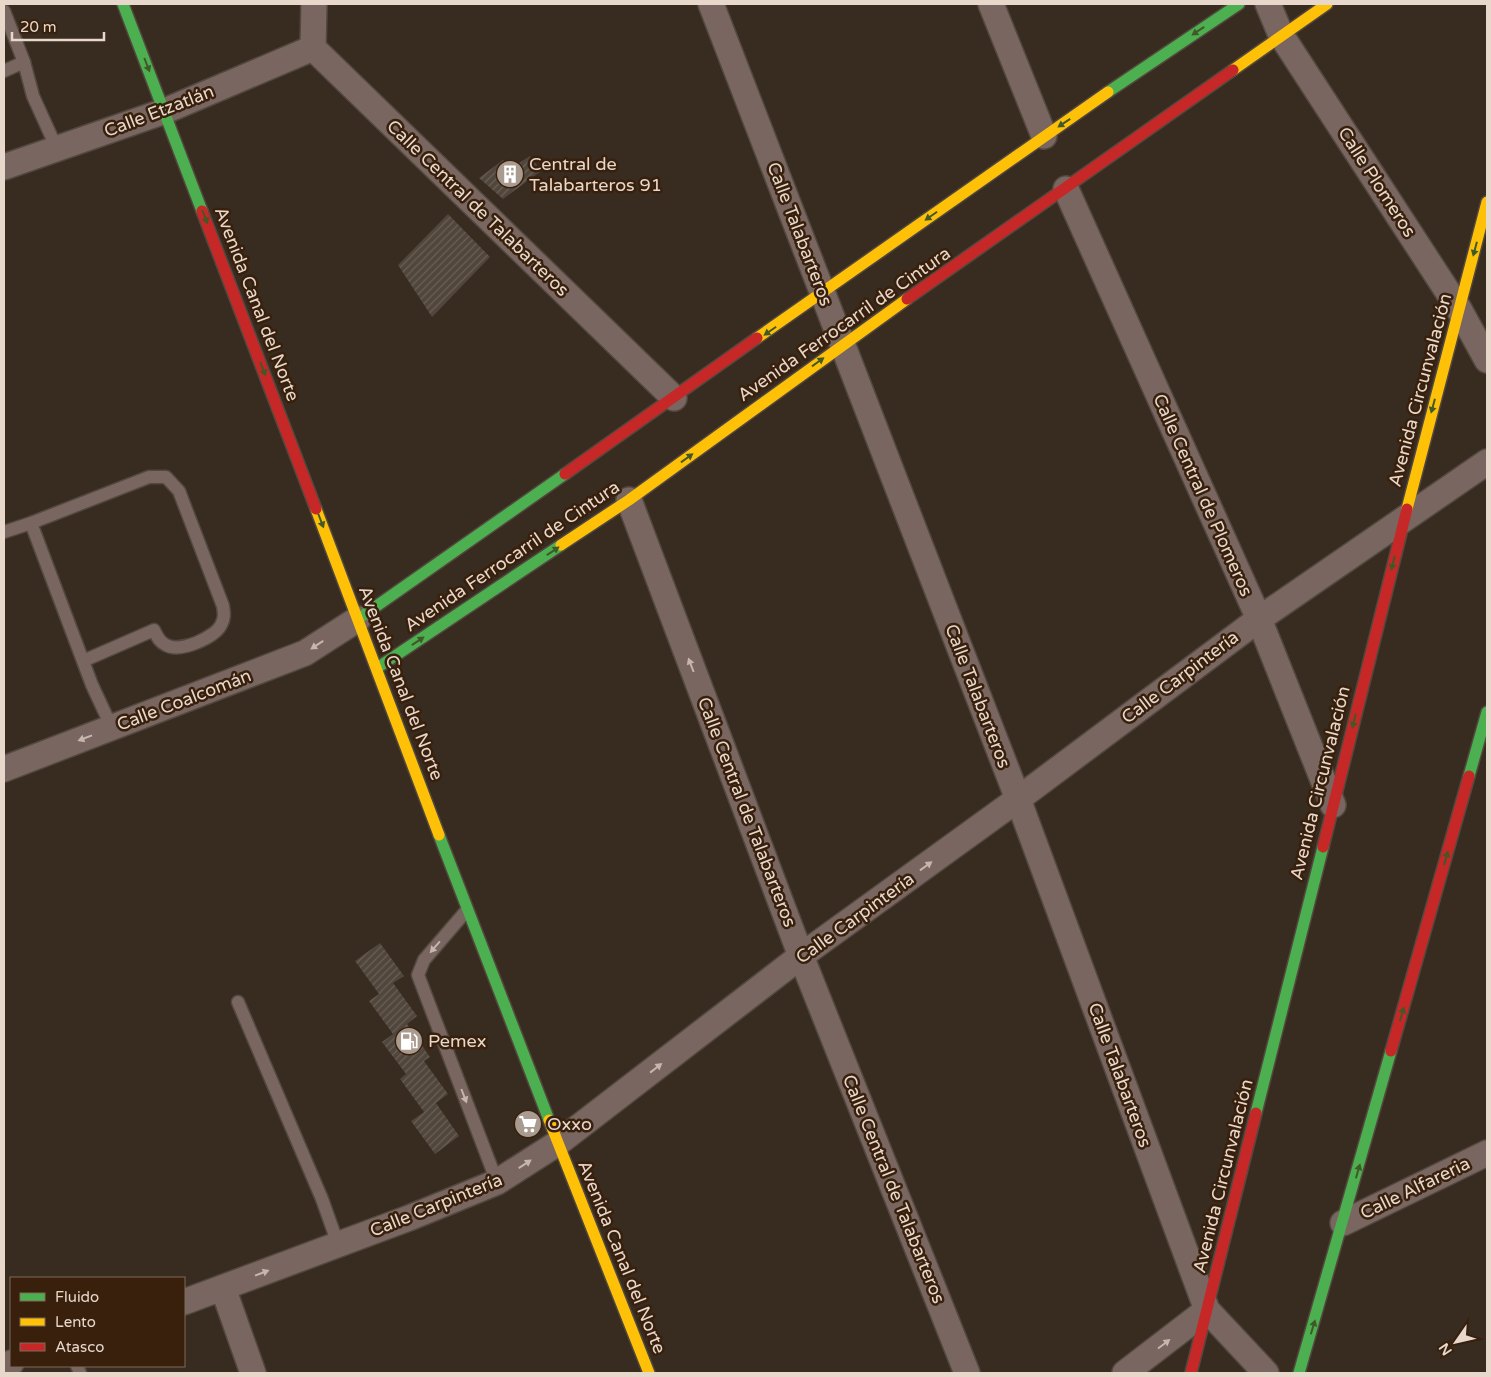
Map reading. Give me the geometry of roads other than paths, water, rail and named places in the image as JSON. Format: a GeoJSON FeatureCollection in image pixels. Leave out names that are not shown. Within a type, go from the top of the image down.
{"type":"FeatureCollection","features":[{"type":"Feature","properties":{"kind":"main road","name":"Avenida Canal del Norte"},"geometry":{"type":"LineString","coordinates":[[123,4],[377,668],[466,910],[649,1373]]}},
{"type":"Feature","properties":{"kind":"main road","name":"Avenida Ferrocarril de Cintura"},"geometry":{"type":"LineString","coordinates":[[358,619],[1044,136],[1239,4]]}},
{"type":"Feature","properties":{"kind":"main road","name":"Avenida Ferrocarril de Cintura"},"geometry":{"type":"LineString","coordinates":[[377,668],[628,500],[842,345],[1327,4]]}},
{"type":"Feature","properties":{"kind":"main road","name":"Avenida Circunvalación"},"geometry":{"type":"LineString","coordinates":[[1191,1373],[1405,517],[1487,202]]}},
{"type":"Feature","properties":{"kind":"main road"},"geometry":{"type":"LineString","coordinates":[[1299,1373],[1344,1222],[1487,712]]}},
{"type":"Feature","properties":{"kind":"street"},"geometry":{"type":"LineString","coordinates":[[313,48],[314,4]]}},
{"type":"Feature","properties":{"kind":"street","name":"Calle Talabarteros"},"geometry":{"type":"LineString","coordinates":[[711,4],[1018,799],[1208,1310],[1266,1373]]}},
{"type":"Feature","properties":{"kind":"street"},"geometry":{"type":"LineString","coordinates":[[991,4],[1044,136]]}},
{"type":"Feature","properties":{"kind":"street","name":"Calle Plomeros"},"geometry":{"type":"LineString","coordinates":[[1268,4],[1281,35],[1459,309],[1487,360]]}},
{"type":"Feature","properties":{"kind":"street","name":"Calle Etzatlán"},"geometry":{"type":"LineString","coordinates":[[4,168],[165,111],[313,48]]}},
{"type":"Feature","properties":{"kind":"street","name":"Calle Central de Talabarteros"},"geometry":{"type":"LineString","coordinates":[[313,48],[674,398]]}},
{"type":"Feature","properties":{"kind":"street","name":"Calle Central de Plomeros"},"geometry":{"type":"LineString","coordinates":[[1066,189],[1259,618],[1333,805]]}},
{"type":"Feature","properties":{"kind":"street","name":"Calle Carpintería"},"geometry":{"type":"LineString","coordinates":[[185,1302],[497,1182],[558,1143],[801,956],[1018,799],[1259,618],[1487,462]]}},
{"type":"Feature","properties":{"kind":"street","name":"Calle Central de Talabarteros"},"geometry":{"type":"LineString","coordinates":[[628,500],[801,956],[967,1373]]}},
{"type":"Feature","properties":{"kind":"street","name":"Calle Coalcomán"},"geometry":{"type":"LineString","coordinates":[[4,769],[305,653],[358,619]]}},
{"type":"Feature","properties":{"kind":"street","name":"Calle Alfareria"},"geometry":{"type":"LineString","coordinates":[[1344,1222],[1487,1153]]}},
{"type":"Feature","properties":{"kind":"street"},"geometry":{"type":"LineString","coordinates":[[223,1288],[253,1373]]}},
{"type":"Feature","properties":{"kind":"street"},"geometry":{"type":"LineString","coordinates":[[1125,1373],[1208,1310]]}},
{"type":"Feature","properties":{"kind":"lane"},"geometry":{"type":"LineString","coordinates":[[4,11],[24,62],[33,96],[56,149]]}},
{"type":"Feature","properties":{"kind":"lane"},"geometry":{"type":"LineString","coordinates":[[4,71],[24,62]]}},
{"type":"Feature","properties":{"kind":"lane"},"geometry":{"type":"LineString","coordinates":[[4,532],[148,477],[166,477],[178,490],[222,606],[224,614],[218,630],[185,646],[176,648],[167,646],[159,640],[154,630],[83,661]]}},
{"type":"Feature","properties":{"kind":"lane"},"geometry":{"type":"LineString","coordinates":[[31,523],[83,661],[112,728]]}},
{"type":"Feature","properties":{"kind":"lane"},"geometry":{"type":"LineString","coordinates":[[466,910],[424,960],[418,975],[497,1182]]}},
{"type":"Feature","properties":{"kind":"lane"},"geometry":{"type":"LineString","coordinates":[[238,1002],[322,1199],[338,1244]]}},
{"type":"Feature","properties":{"kind":"place","name":"Central de Talabarteros 91"},"geometry":{"type":"Point","coordinates":[510,174]}},
{"type":"Feature","properties":{"kind":"place","name":"Pemex"},"geometry":{"type":"Point","coordinates":[409,1041]}},
{"type":"Feature","properties":{"kind":"place","name":"Oxxo"},"geometry":{"type":"Point","coordinates":[528,1124]}}]}
